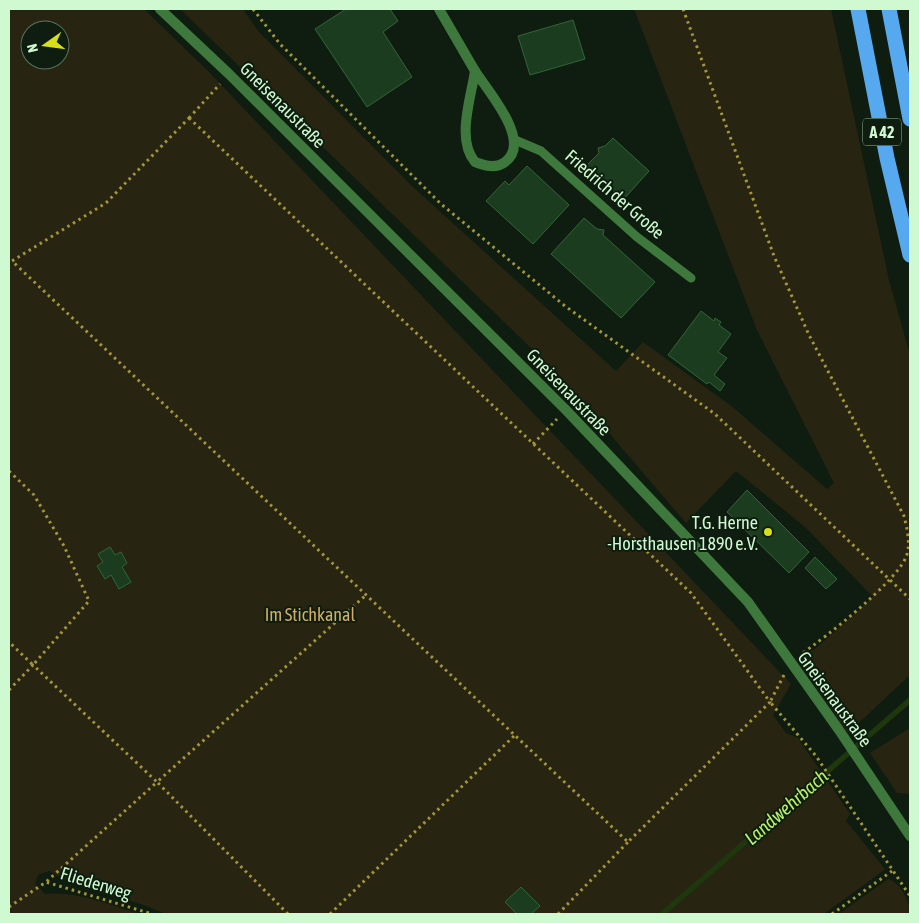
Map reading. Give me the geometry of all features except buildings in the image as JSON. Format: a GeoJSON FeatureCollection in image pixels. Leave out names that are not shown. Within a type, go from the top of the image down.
{"type":"FeatureCollection","features":[{"type":"Feature","properties":{"kind":"highway","name":"A 42"},"geometry":{"type":"LineString","coordinates":[[858,9],[887,158],[910,255]]}},
{"type":"Feature","properties":{"kind":"highway","name":"A 42"},"geometry":{"type":"LineString","coordinates":[[889,9],[910,120]]}},
{"type":"Feature","properties":{"kind":"street","name":"Gneisenaustraße"},"geometry":{"type":"LineString","coordinates":[[160,9],[229,74],[566,410],[748,602],[839,730],[910,836]]}},
{"type":"Feature","properties":{"kind":"street"},"geometry":{"type":"LineString","coordinates":[[439,9],[475,71],[513,130],[514,150],[510,159],[502,165],[483,166],[470,157],[466,148],[464,136],[475,71]]}},
{"type":"Feature","properties":{"kind":"lane","name":"Friedrich der Große"},"geometry":{"type":"LineString","coordinates":[[515,140],[541,151],[637,237],[691,278]]}},
{"type":"Feature","properties":{"kind":"path"},"geometry":{"type":"LineString","coordinates":[[253,9],[280,44],[441,204],[565,306],[715,414],[910,599]]}},
{"type":"Feature","properties":{"kind":"path"},"geometry":{"type":"LineString","coordinates":[[558,914],[770,702],[790,663],[820,641],[890,580],[906,557],[908,538],[904,516],[809,336],[774,256],[683,9]]}},
{"type":"Feature","properties":{"kind":"path"},"geometry":{"type":"LineString","coordinates":[[229,74],[106,203],[10,262],[628,842]]}},
{"type":"Feature","properties":{"kind":"path"},"geometry":{"type":"LineString","coordinates":[[189,118],[691,593],[770,702],[816,756],[910,896]]}},
{"type":"Feature","properties":{"kind":"path"},"geometry":{"type":"LineString","coordinates":[[533,444],[566,410]]}},
{"type":"Feature","properties":{"kind":"path"},"geometry":{"type":"LineString","coordinates":[[9,471],[34,496],[44,512],[64,546],[89,601],[9,690]]}},
{"type":"Feature","properties":{"kind":"path"},"geometry":{"type":"LineString","coordinates":[[46,882],[366,595]]}},
{"type":"Feature","properties":{"kind":"path"},"geometry":{"type":"LineString","coordinates":[[9,642],[157,782],[288,914]]}},
{"type":"Feature","properties":{"kind":"path"},"geometry":{"type":"LineString","coordinates":[[330,914],[514,736]]}},
{"type":"Feature","properties":{"kind":"path"},"geometry":{"type":"LineString","coordinates":[[832,914],[892,871]]}},
{"type":"Feature","properties":{"kind":"path","name":"Fliederweg"},"geometry":{"type":"LineString","coordinates":[[9,906],[46,882],[152,914]]}},
{"type":"Feature","properties":{"kind":"green space","name":"Im Stichkanal"},"geometry":{"type":"Polygon","coordinates":[[[9,9],[144,9],[210,73],[791,684],[773,715],[786,733],[798,738],[850,814],[846,821],[885,869],[824,914],[166,914],[137,903],[91,890],[49,871],[38,875],[35,884],[45,894],[81,897],[140,914],[9,914],[9,9]]]}},
{"type":"Feature","properties":{"kind":"green space"},"geometry":{"type":"Polygon","coordinates":[[[180,9],[243,9],[258,31],[413,187],[616,371],[643,342],[734,408],[827,489],[834,483],[756,328],[634,9],[831,9],[889,280],[910,355],[910,675],[848,733],[801,666],[799,660],[820,645],[873,597],[805,527],[736,471],[686,523],[562,378],[180,9]]]}},
{"type":"Feature","properties":{"kind":"green space"},"geometry":{"type":"Polygon","coordinates":[[[910,728],[910,796],[909,794],[897,793],[870,753],[910,728]]]}},
{"type":"Feature","properties":{"kind":"green space"},"geometry":{"type":"Polygon","coordinates":[[[888,879],[901,888],[910,914],[839,914],[888,879]]]}},
{"type":"Feature","properties":{"kind":"waterway","name":"Landwehrbach"},"geometry":{"type":"LineString","coordinates":[[662,914],[910,700]]}},
{"type":"Feature","properties":{"kind":"place","name":"T.G. Herne -Horsthausen 1890 e.V."},"geometry":{"type":"Point","coordinates":[768,532]}}]}
